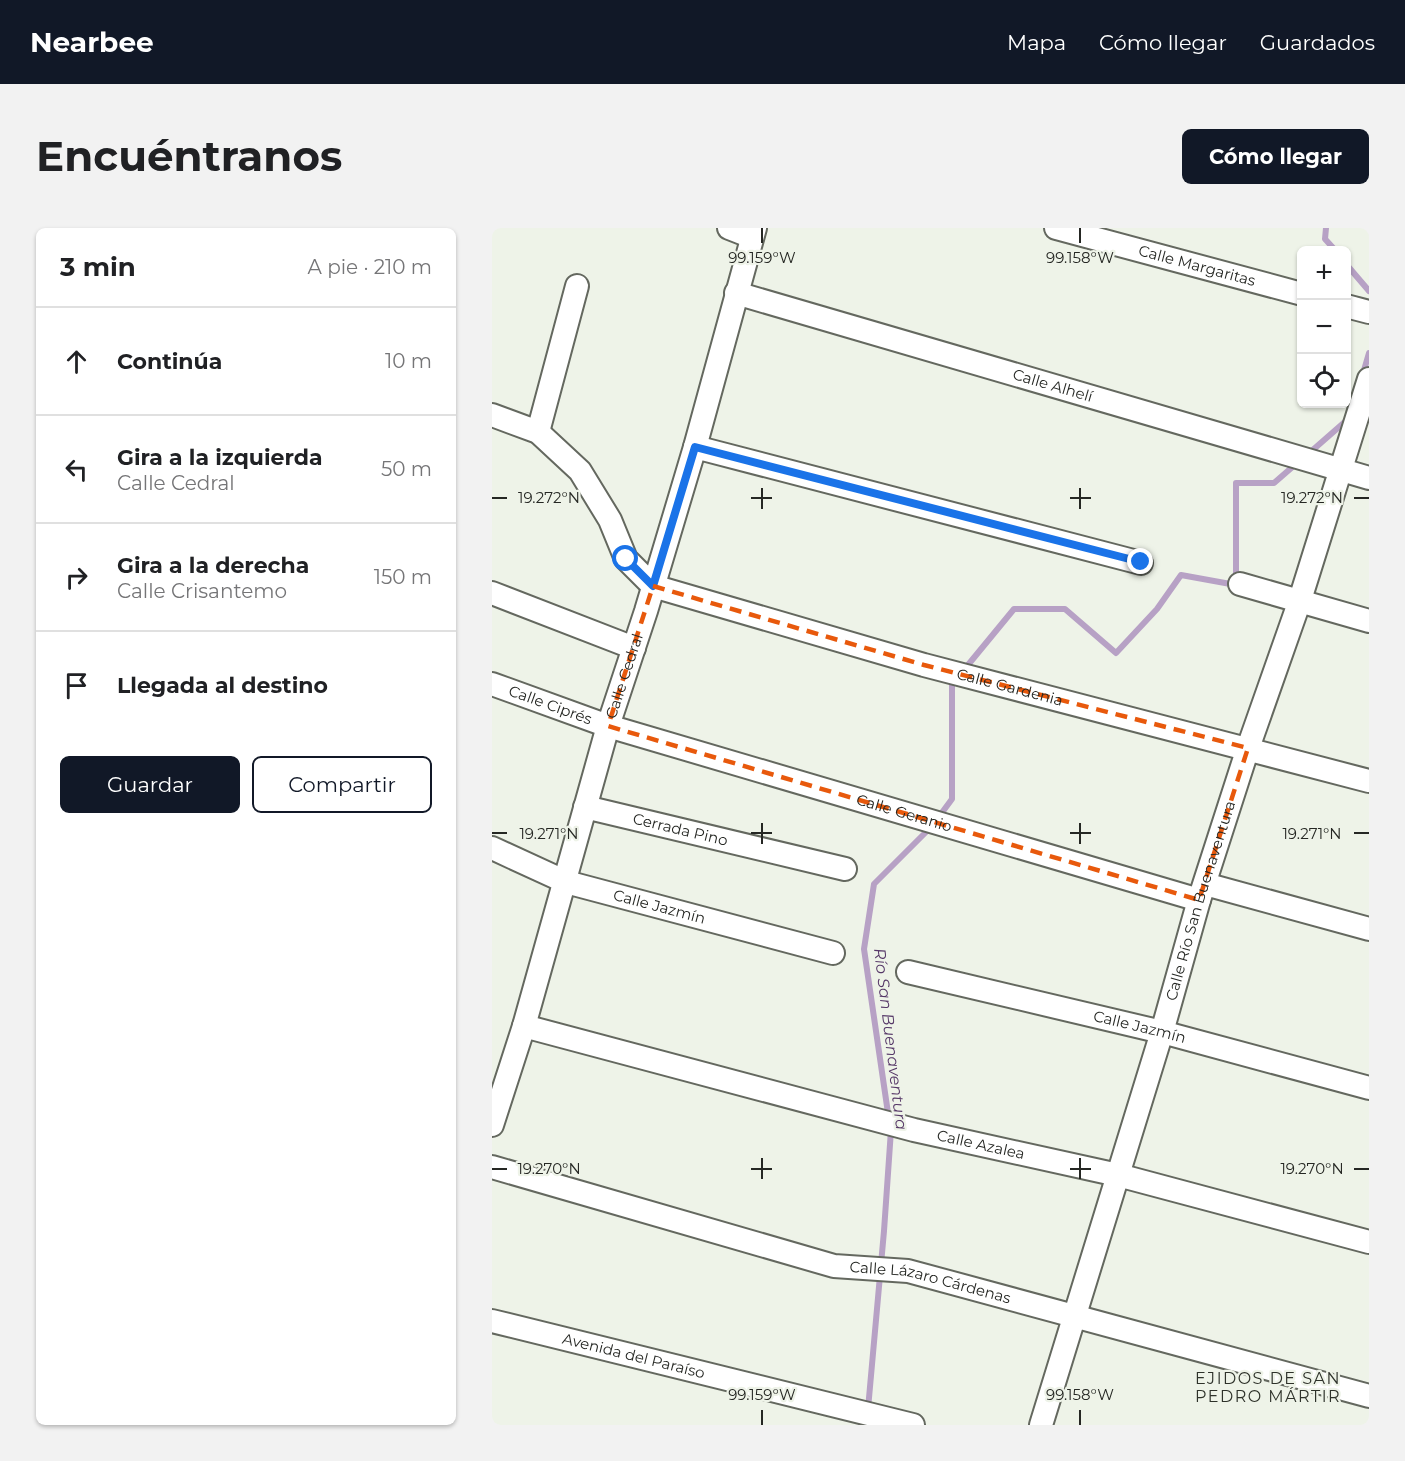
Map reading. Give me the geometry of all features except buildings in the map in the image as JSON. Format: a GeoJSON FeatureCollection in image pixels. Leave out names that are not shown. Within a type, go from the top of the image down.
{"type":"FeatureCollection","features":[{"type":"Feature","properties":{"kind":"street"},"geometry":{"type":"LineString","coordinates":[[729,228],[754,232]]}},
{"type":"Feature","properties":{"kind":"street","name":"Calle Margaritas"},"geometry":{"type":"LineString","coordinates":[[1056,228],[1297,293]]}},
{"type":"Feature","properties":{"kind":"street","name":"Calle Cedral"},"geometry":{"type":"LineString","coordinates":[[492,1125],[500,1072],[524,1026],[608,726],[695,447],[754,232]]}},
{"type":"Feature","properties":{"kind":"street"},"geometry":{"type":"LineString","coordinates":[[538,432],[576,286]]}},
{"type":"Feature","properties":{"kind":"street","name":"Calle Alhelí"},"geometry":{"type":"LineString","coordinates":[[736,293],[1369,478]]}},
{"type":"Feature","properties":{"kind":"street"},"geometry":{"type":"LineString","coordinates":[[1351,307],[1369,311]]}},
{"type":"Feature","properties":{"kind":"street","name":"Calle Río San Buenaventura"},"geometry":{"type":"LineString","coordinates":[[1041,1425],[1162,1032],[1202,892],[1248,748],[1299,603],[1330,468],[1369,379]]}},
{"type":"Feature","properties":{"kind":"street"},"geometry":{"type":"LineString","coordinates":[[492,415],[538,432],[580,471],[610,520],[626,559],[653,586]]}},
{"type":"Feature","properties":{"kind":"street"},"geometry":{"type":"LineString","coordinates":[[695,447],[1141,562]]}},
{"type":"Feature","properties":{"kind":"street"},"geometry":{"type":"LineString","coordinates":[[1240,584],[1299,603],[1369,621]]}},
{"type":"Feature","properties":{"kind":"street","name":"Calle Gardenia"},"geometry":{"type":"LineString","coordinates":[[653,586],[993,684],[1369,781]]}},
{"type":"Feature","properties":{"kind":"street"},"geometry":{"type":"LineString","coordinates":[[492,592],[634,648]]}},
{"type":"Feature","properties":{"kind":"street","name":"Calle Ciprés"},"geometry":{"type":"LineString","coordinates":[[492,684],[608,726]]}},
{"type":"Feature","properties":{"kind":"street","name":"Calle Geranio"},"geometry":{"type":"LineString","coordinates":[[608,726],[975,834],[1202,892],[1369,929]]}},
{"type":"Feature","properties":{"kind":"street","name":"Cerrada Pino"},"geometry":{"type":"LineString","coordinates":[[585,807],[845,869]]}},
{"type":"Feature","properties":{"kind":"street","name":"Calle Jazmín"},"geometry":{"type":"LineString","coordinates":[[492,848],[566,882],[833,953]]}},
{"type":"Feature","properties":{"kind":"street","name":"Calle Jazmín"},"geometry":{"type":"LineString","coordinates":[[908,972],[1162,1032],[1369,1088]]}},
{"type":"Feature","properties":{"kind":"street","name":"Calle Azalea"},"geometry":{"type":"LineString","coordinates":[[524,1026],[914,1130],[1118,1175],[1369,1242]]}},
{"type":"Feature","properties":{"kind":"street","name":"Calle Lázaro Cárdenas"},"geometry":{"type":"LineString","coordinates":[[492,1167],[834,1266],[908,1271],[1369,1396]]}},
{"type":"Feature","properties":{"kind":"street","name":"Avenida del Paraíso"},"geometry":{"type":"LineString","coordinates":[[492,1321],[910,1424]]}},
{"type":"Feature","properties":{"kind":"highlighted area"},"geometry":{"type":"Polygon","coordinates":[[[653,586],[924,665],[1248,748],[1199,900],[608,726],[653,586]]]}},
{"type":"Feature","properties":{"kind":"waterway","name":"Río San Buenaventura"},"geometry":{"type":"LineString","coordinates":[[1326,228],[1325,239],[1331,246]]}},
{"type":"Feature","properties":{"kind":"waterway","name":"Río San Buenaventura"},"geometry":{"type":"LineString","coordinates":[[1351,270],[1369,291]]}},
{"type":"Feature","properties":{"kind":"waterway","name":"Río San Buenaventura"},"geometry":{"type":"LineString","coordinates":[[1362,377],[1369,353]]}},
{"type":"Feature","properties":{"kind":"waterway","name":"Río San Buenaventura"},"geometry":{"type":"LineString","coordinates":[[1307,455],[1347,420]]}},
{"type":"Feature","properties":{"kind":"waterway","name":"Río San Buenaventura"},"geometry":{"type":"LineString","coordinates":[[963,671],[1014,609],[1065,609],[1116,653],[1157,609],[1181,575],[1236,585],[1236,483],[1274,483],[1297,463]]}},
{"type":"Feature","properties":{"kind":"waterway","name":"Río San Buenaventura"},"geometry":{"type":"LineString","coordinates":[[938,818],[952,799],[952,684],[957,679]]}},
{"type":"Feature","properties":{"kind":"waterway","name":"Río San Buenaventura"},"geometry":{"type":"LineString","coordinates":[[889,1120],[864,949],[874,884],[932,826]]}},
{"type":"Feature","properties":{"kind":"waterway","name":"Río San Buenaventura"},"geometry":{"type":"LineString","coordinates":[[868,1409],[891,1130]]}},
{"type":"Feature","properties":{"kind":"district","name":"EJIDOS DE SAN PEDRO MÁRTIR"},"geometry":{"type":"Point","coordinates":[1268,1387]}},
{"type":"Feature","properties":{"kind":"route"},"geometry":{"type":"LineString","coordinates":[[626,559],[653,586],[695,447],[1141,562]]}}]}
